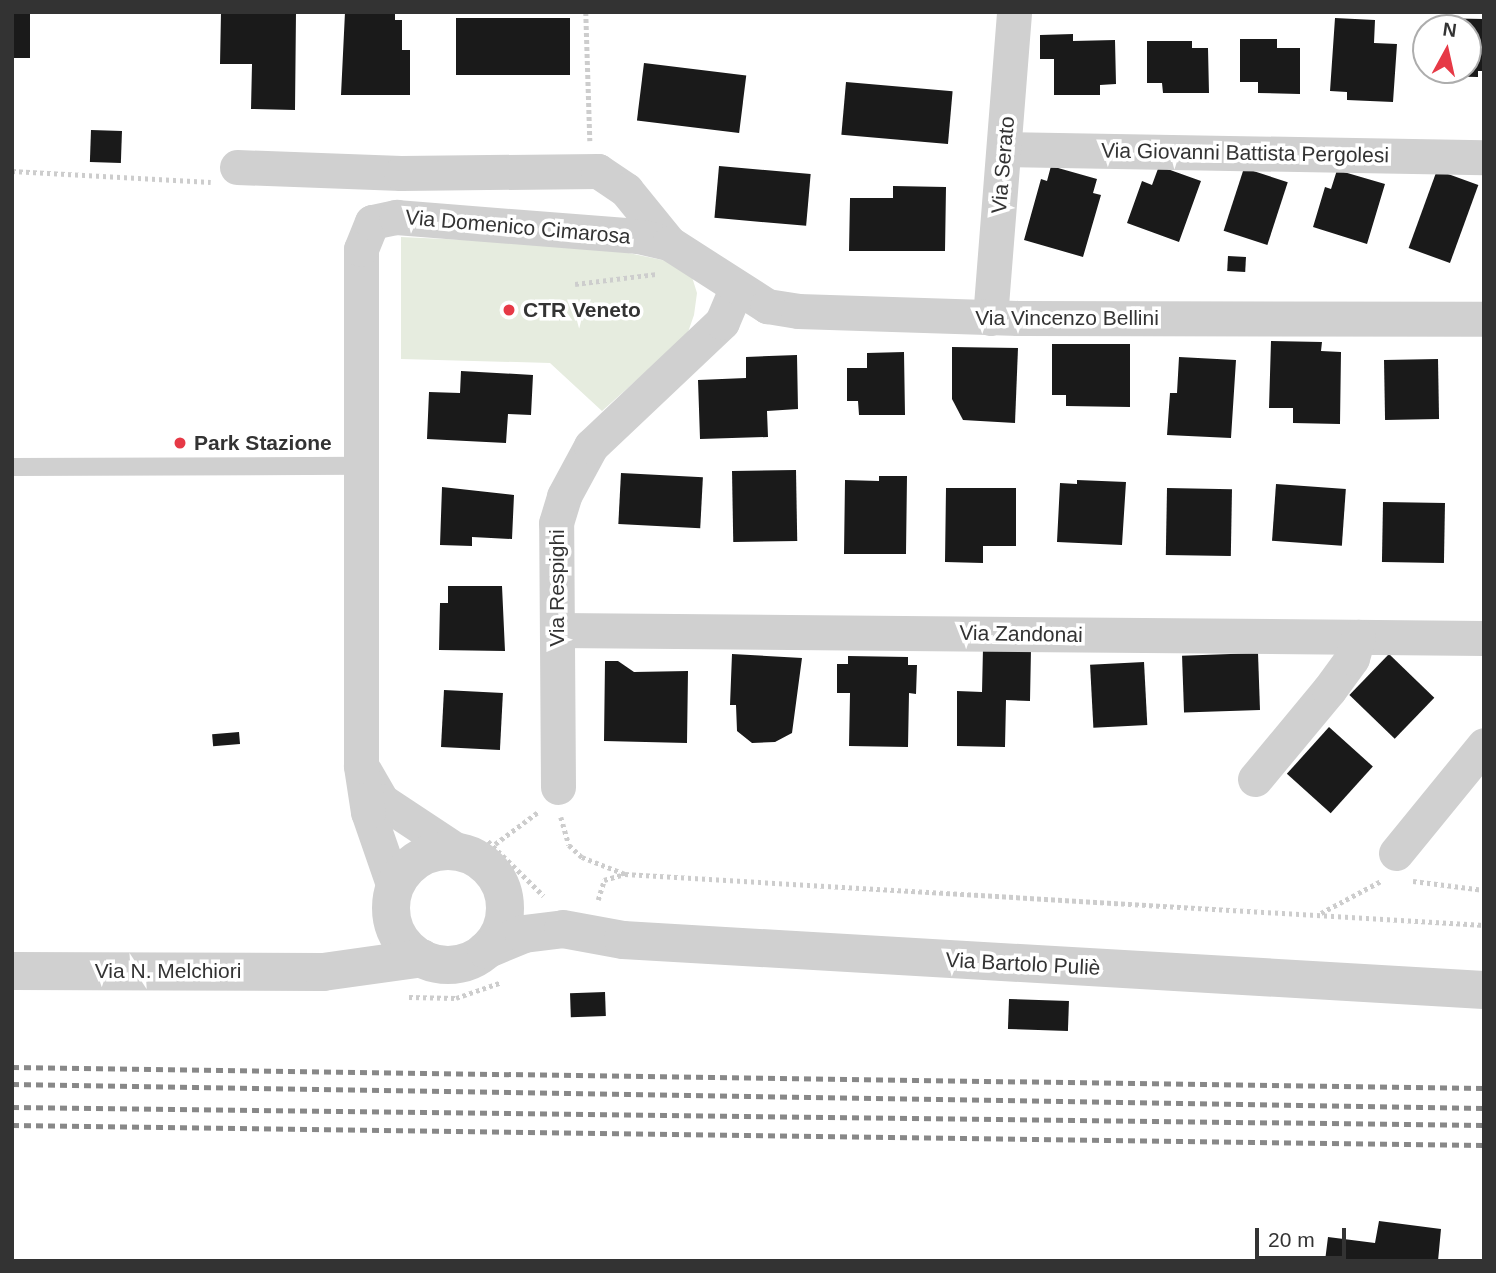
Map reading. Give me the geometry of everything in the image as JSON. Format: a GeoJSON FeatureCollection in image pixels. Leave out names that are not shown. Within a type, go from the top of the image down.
{"type":"FeatureCollection","features":[{"type":"Feature","properties":{"kind":"street","name":"Via Serato"},"geometry":{"type":"LineString","coordinates":[[989,317],[1006,149],[1014,12]]}},
{"type":"Feature","properties":{"kind":"street","name":"Via Giovanni Battista Pergolesi"},"geometry":{"type":"LineString","coordinates":[[1006,149],[1484,157]]}},
{"type":"Feature","properties":{"kind":"street"},"geometry":{"type":"LineString","coordinates":[[226,175],[598,171],[626,190],[673,245]]}},
{"type":"Feature","properties":{"kind":"street","name":"Via Domenico Cimarosa"},"geometry":{"type":"LineString","coordinates":[[392,902],[368,812],[361,766],[360,466],[364,235],[372,222],[396,217],[638,236],[673,245]]}},
{"type":"Feature","properties":{"kind":"street","name":"Via Vincenzo Bellini"},"geometry":{"type":"LineString","coordinates":[[673,245],[767,306],[798,311],[989,317],[1484,319]]}},
{"type":"Feature","properties":{"kind":"street","name":"Via Respighi"},"geometry":{"type":"LineString","coordinates":[[559,790],[556,523],[564,496],[591,446],[722,322],[737,289]]}},
{"type":"Feature","properties":{"kind":"street","name":"Via Zandonai"},"geometry":{"type":"LineString","coordinates":[[558,630],[1484,638]]}},
{"type":"Feature","properties":{"kind":"street"},"geometry":{"type":"LineString","coordinates":[[1255,779],[1329,690],[1352,658],[1358,637]]}},
{"type":"Feature","properties":{"kind":"street"},"geometry":{"type":"LineString","coordinates":[[1395,864],[1484,745]]}},
{"type":"Feature","properties":{"kind":"street"},"geometry":{"type":"LineString","coordinates":[[361,766],[382,801],[477,848],[500,885],[505,913],[495,940],[486,950],[462,963],[422,958],[401,941],[392,902]]}},
{"type":"Feature","properties":{"kind":"street"},"geometry":{"type":"LineString","coordinates":[[323,972],[365,949],[413,862],[443,850],[477,848]]}},
{"type":"Feature","properties":{"kind":"street","name":"Via Bartolo Puliè"},"geometry":{"type":"LineString","coordinates":[[500,885],[528,910],[579,921],[623,940],[1484,990]]}},
{"type":"Feature","properties":{"kind":"street","name":"Via Bartolo Puliè"},"geometry":{"type":"LineString","coordinates":[[486,950],[524,934],[579,921]]}},
{"type":"Feature","properties":{"kind":"street","name":"Via N. Melchiori"},"geometry":{"type":"LineString","coordinates":[[12,971],[323,972],[422,958]]}},
{"type":"Feature","properties":{"kind":"lane"},"geometry":{"type":"LineString","coordinates":[[12,467],[360,466]]}},
{"type":"Feature","properties":{"kind":"path"},"geometry":{"type":"LineString","coordinates":[[586,12],[590,147]]}},
{"type":"Feature","properties":{"kind":"path"},"geometry":{"type":"LineString","coordinates":[[12,171],[226,175]]}},
{"type":"Feature","properties":{"kind":"path"},"geometry":{"type":"LineString","coordinates":[[575,284],[655,277],[673,245]]}},
{"type":"Feature","properties":{"kind":"path"},"geometry":{"type":"LineString","coordinates":[[477,848],[559,790],[569,845],[582,857],[625,874],[965,893],[1128,907],[1321,914],[1484,925]]}},
{"type":"Feature","properties":{"kind":"path"},"geometry":{"type":"LineString","coordinates":[[1321,914],[1395,864],[1484,890]]}},
{"type":"Feature","properties":{"kind":"path"},"geometry":{"type":"LineString","coordinates":[[579,921],[604,880],[625,874]]}},
{"type":"Feature","properties":{"kind":"shaded area"},"geometry":{"type":"Polygon","coordinates":[[[401,237],[595,246],[667,261],[692,277],[697,293],[694,315],[687,335],[602,411],[550,363],[401,359],[401,237]]]}},
{"type":"Feature","properties":{"kind":"building"},"geometry":{"type":"Polygon","coordinates":[[[12,12],[30,12],[30,58],[12,58],[12,12]]]}},
{"type":"Feature","properties":{"kind":"building"},"geometry":{"type":"Polygon","coordinates":[[[221,12],[296,12],[295,110],[251,109],[252,64],[220,64],[221,12]]]}},
{"type":"Feature","properties":{"kind":"building"},"geometry":{"type":"Polygon","coordinates":[[[345,12],[395,13],[395,20],[402,20],[402,50],[410,50],[410,95],[341,95],[345,12]]]}},
{"type":"Feature","properties":{"kind":"building"},"geometry":{"type":"Polygon","coordinates":[[[456,18],[570,18],[570,75],[456,75],[456,18]]]}},
{"type":"Feature","properties":{"kind":"building"},"geometry":{"type":"Polygon","coordinates":[[[1335,18],[1375,20],[1374,43],[1397,44],[1393,102],[1347,100],[1347,92],[1330,91],[1335,18]]]}},
{"type":"Feature","properties":{"kind":"building"},"geometry":{"type":"Polygon","coordinates":[[[1482,19],[1484,19],[1482,71],[1482,19]]]}},
{"type":"Feature","properties":{"kind":"building"},"geometry":{"type":"Polygon","coordinates":[[[1073,34],[1073,41],[1115,40],[1116,84],[1100,85],[1100,95],[1054,95],[1054,59],[1040,59],[1040,35],[1073,34]]]}},
{"type":"Feature","properties":{"kind":"building"},"geometry":{"type":"Polygon","coordinates":[[[1240,39],[1277,39],[1277,48],[1300,48],[1300,94],[1258,93],[1258,82],[1240,82],[1240,39]]]}},
{"type":"Feature","properties":{"kind":"building"},"geometry":{"type":"Polygon","coordinates":[[[1147,41],[1192,41],[1192,48],[1208,48],[1209,93],[1163,93],[1162,83],[1147,83],[1147,41]]]}},
{"type":"Feature","properties":{"kind":"building"},"geometry":{"type":"Polygon","coordinates":[[[644,63],[746,76],[739,133],[637,121],[644,63]]]}},
{"type":"Feature","properties":{"kind":"building"},"geometry":{"type":"Polygon","coordinates":[[[846,82],[953,91],[948,144],[841,135],[846,82]]]}},
{"type":"Feature","properties":{"kind":"building"},"geometry":{"type":"Polygon","coordinates":[[[91,130],[122,131],[121,163],[90,162],[91,130]]]}},
{"type":"Feature","properties":{"kind":"building"},"geometry":{"type":"Polygon","coordinates":[[[719,166],[811,174],[806,226],[714,218],[719,166]]]}},
{"type":"Feature","properties":{"kind":"building"},"geometry":{"type":"Polygon","coordinates":[[[1051,166],[1097,179],[1093,193],[1101,195],[1083,257],[1024,240],[1041,179],[1047,181],[1051,166]]]}},
{"type":"Feature","properties":{"kind":"building"},"geometry":{"type":"Polygon","coordinates":[[[1159,166],[1201,181],[1179,242],[1127,223],[1142,181],[1152,185],[1159,166]]]}},
{"type":"Feature","properties":{"kind":"building"},"geometry":{"type":"Polygon","coordinates":[[[1244,168],[1288,182],[1267,245],[1224,231],[1244,168]]]}},
{"type":"Feature","properties":{"kind":"building"},"geometry":{"type":"Polygon","coordinates":[[[1337,170],[1385,184],[1367,244],[1313,227],[1325,187],[1331,189],[1337,170]]]}},
{"type":"Feature","properties":{"kind":"building"},"geometry":{"type":"Polygon","coordinates":[[[1437,170],[1478,185],[1450,263],[1409,248],[1437,170]]]}},
{"type":"Feature","properties":{"kind":"building"},"geometry":{"type":"Polygon","coordinates":[[[893,186],[946,187],[945,251],[849,251],[850,198],[893,198],[893,186]]]}},
{"type":"Feature","properties":{"kind":"building"},"geometry":{"type":"Polygon","coordinates":[[[1228,256],[1246,257],[1245,272],[1227,271],[1228,256]]]}},
{"type":"Feature","properties":{"kind":"building"},"geometry":{"type":"Polygon","coordinates":[[[1271,341],[1322,342],[1321,351],[1341,352],[1340,424],[1293,423],[1293,408],[1269,408],[1271,341]]]}},
{"type":"Feature","properties":{"kind":"building"},"geometry":{"type":"Polygon","coordinates":[[[1052,344],[1130,344],[1130,407],[1066,406],[1066,395],[1052,395],[1052,344]]]}},
{"type":"Feature","properties":{"kind":"building"},"geometry":{"type":"Polygon","coordinates":[[[952,347],[1018,348],[1015,423],[963,420],[952,399],[952,347]]]}},
{"type":"Feature","properties":{"kind":"building"},"geometry":{"type":"Polygon","coordinates":[[[904,352],[905,415],[859,415],[858,401],[847,401],[847,368],[867,368],[867,353],[904,352]]]}},
{"type":"Feature","properties":{"kind":"building"},"geometry":{"type":"Polygon","coordinates":[[[797,355],[798,409],[767,411],[768,437],[700,439],[698,380],[746,378],[746,357],[797,355]]]}},
{"type":"Feature","properties":{"kind":"building"},"geometry":{"type":"Polygon","coordinates":[[[1179,357],[1236,360],[1231,438],[1167,435],[1170,393],[1177,393],[1179,357]]]}},
{"type":"Feature","properties":{"kind":"building"},"geometry":{"type":"Polygon","coordinates":[[[1438,359],[1439,419],[1385,420],[1384,360],[1438,359]]]}},
{"type":"Feature","properties":{"kind":"building"},"geometry":{"type":"Polygon","coordinates":[[[461,371],[533,375],[531,415],[508,414],[506,443],[427,439],[429,392],[460,393],[461,371]]]}},
{"type":"Feature","properties":{"kind":"building"},"geometry":{"type":"Polygon","coordinates":[[[796,470],[797,541],[733,542],[732,471],[796,470]]]}},
{"type":"Feature","properties":{"kind":"building"},"geometry":{"type":"Polygon","coordinates":[[[621,473],[703,477],[700,528],[618,524],[621,473]]]}},
{"type":"Feature","properties":{"kind":"building"},"geometry":{"type":"Polygon","coordinates":[[[879,476],[907,476],[906,554],[844,554],[845,480],[879,481],[879,476]]]}},
{"type":"Feature","properties":{"kind":"building"},"geometry":{"type":"Polygon","coordinates":[[[1077,480],[1126,482],[1122,545],[1057,542],[1060,483],[1077,484],[1077,480]]]}},
{"type":"Feature","properties":{"kind":"building"},"geometry":{"type":"Polygon","coordinates":[[[1276,484],[1346,489],[1342,546],[1272,541],[1276,484]]]}},
{"type":"Feature","properties":{"kind":"building"},"geometry":{"type":"Polygon","coordinates":[[[442,487],[514,495],[512,539],[472,537],[472,546],[440,545],[442,487]]]}},
{"type":"Feature","properties":{"kind":"building"},"geometry":{"type":"Polygon","coordinates":[[[946,488],[1016,488],[1016,546],[983,546],[983,563],[945,562],[946,488]]]}},
{"type":"Feature","properties":{"kind":"building"},"geometry":{"type":"Polygon","coordinates":[[[1167,488],[1232,489],[1231,556],[1166,555],[1167,488]]]}},
{"type":"Feature","properties":{"kind":"building"},"geometry":{"type":"Polygon","coordinates":[[[1383,502],[1445,503],[1444,563],[1382,562],[1383,502]]]}},
{"type":"Feature","properties":{"kind":"building"},"geometry":{"type":"Polygon","coordinates":[[[448,586],[502,586],[505,651],[439,650],[440,603],[448,603],[448,586]]]}},
{"type":"Feature","properties":{"kind":"building"},"geometry":{"type":"Polygon","coordinates":[[[983,648],[1031,649],[1030,701],[1006,700],[1005,747],[957,746],[957,691],[982,692],[983,648]]]}},
{"type":"Feature","properties":{"kind":"building"},"geometry":{"type":"Polygon","coordinates":[[[1258,653],[1260,710],[1184,713],[1182,656],[1258,653]]]}},
{"type":"Feature","properties":{"kind":"building"},"geometry":{"type":"Polygon","coordinates":[[[732,654],[802,658],[792,733],[775,742],[752,743],[737,731],[736,705],[730,705],[732,654]]]}},
{"type":"Feature","properties":{"kind":"building"},"geometry":{"type":"Polygon","coordinates":[[[1389,654],[1434,698],[1395,739],[1349,695],[1389,654]]]}},
{"type":"Feature","properties":{"kind":"building"},"geometry":{"type":"Polygon","coordinates":[[[848,656],[908,657],[908,665],[917,665],[916,694],[909,693],[908,747],[849,746],[850,693],[837,693],[837,664],[848,664],[848,656]]]}},
{"type":"Feature","properties":{"kind":"building"},"geometry":{"type":"Polygon","coordinates":[[[605,661],[618,661],[634,672],[688,671],[687,743],[604,741],[605,661]]]}},
{"type":"Feature","properties":{"kind":"building"},"geometry":{"type":"Polygon","coordinates":[[[1144,662],[1147,725],[1093,728],[1090,665],[1144,662]]]}},
{"type":"Feature","properties":{"kind":"building"},"geometry":{"type":"Polygon","coordinates":[[[444,690],[503,693],[500,750],[441,747],[444,690]]]}},
{"type":"Feature","properties":{"kind":"building"},"geometry":{"type":"Polygon","coordinates":[[[1329,727],[1373,766],[1331,813],[1287,774],[1329,727]]]}},
{"type":"Feature","properties":{"kind":"building"},"geometry":{"type":"Polygon","coordinates":[[[239,732],[240,744],[213,746],[212,734],[239,732]]]}},
{"type":"Feature","properties":{"kind":"building"},"geometry":{"type":"Polygon","coordinates":[[[605,992],[606,1016],[571,1017],[570,993],[605,992]]]}},
{"type":"Feature","properties":{"kind":"building"},"geometry":{"type":"Polygon","coordinates":[[[1009,999],[1069,1001],[1068,1031],[1008,1029],[1009,999]]]}},
{"type":"Feature","properties":{"kind":"building"},"geometry":{"type":"Polygon","coordinates":[[[1379,1221],[1441,1229],[1438,1261],[1325,1261],[1328,1237],[1375,1243],[1379,1221]]]}},
{"type":"Feature","properties":{"kind":"railway"},"geometry":{"type":"LineString","coordinates":[[12,1067],[1484,1088]]}},
{"type":"Feature","properties":{"kind":"railway"},"geometry":{"type":"LineString","coordinates":[[12,1084],[1484,1108]]}},
{"type":"Feature","properties":{"kind":"railway"},"geometry":{"type":"LineString","coordinates":[[12,1107],[1484,1125]]}},
{"type":"Feature","properties":{"kind":"railway"},"geometry":{"type":"LineString","coordinates":[[12,1125],[1484,1145]]}},
{"type":"Feature","properties":{"kind":"place","name":"CTR Veneto"},"geometry":{"type":"Point","coordinates":[509,310]}},
{"type":"Feature","properties":{"kind":"place","name":"Park Stazione"},"geometry":{"type":"Point","coordinates":[180,443]}}]}
